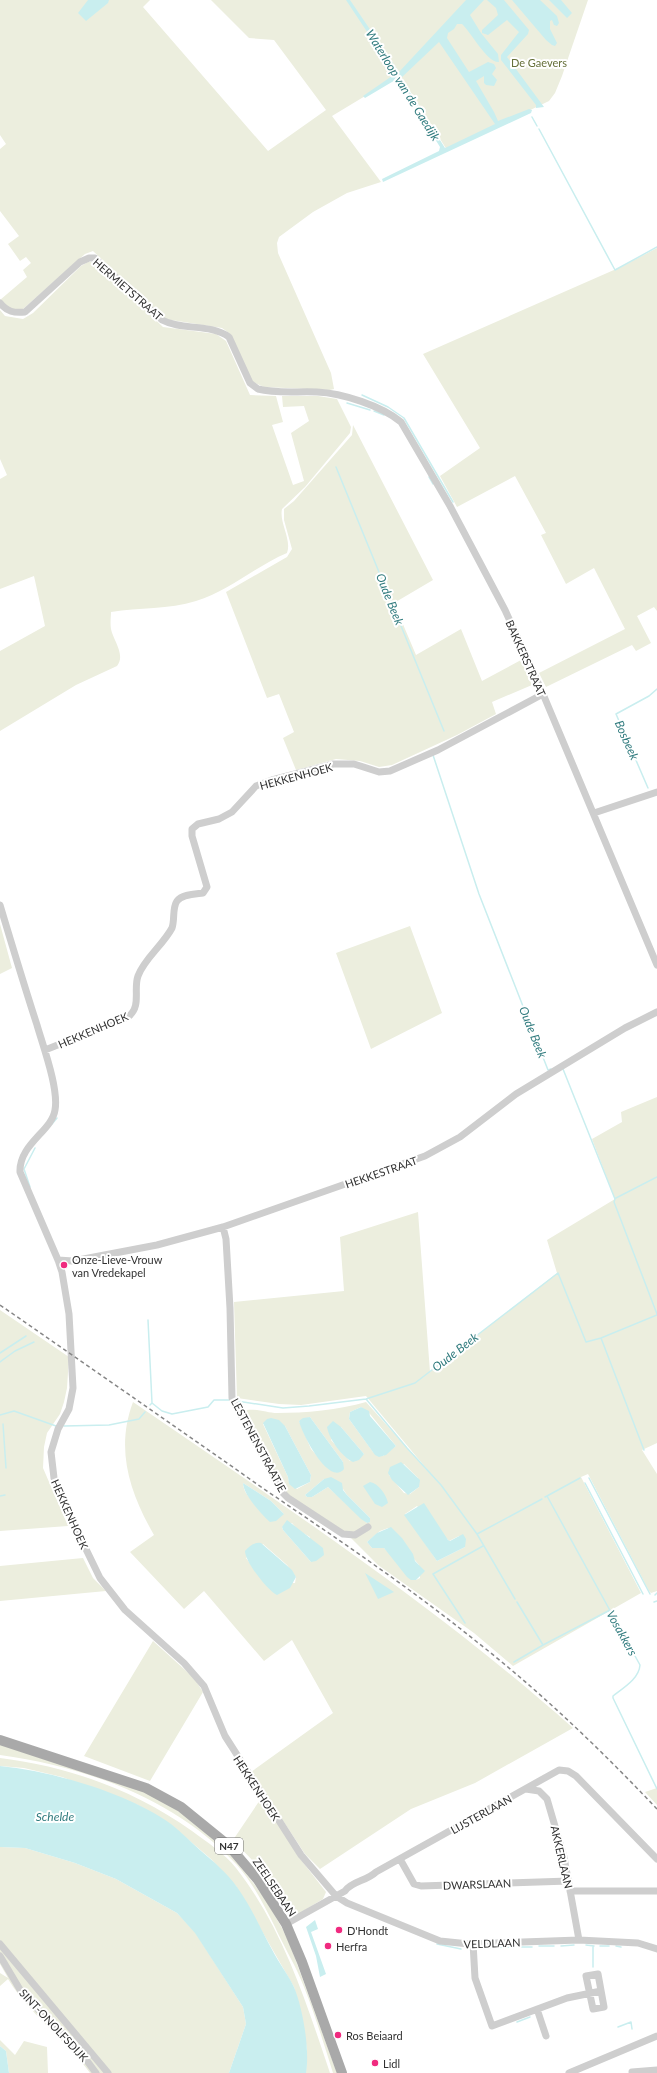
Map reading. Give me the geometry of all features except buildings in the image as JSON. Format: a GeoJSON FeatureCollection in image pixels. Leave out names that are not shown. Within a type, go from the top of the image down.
{"type":"FeatureCollection","features":[{"type":"Feature","properties":{"kind":"main road","name":"ZEELSEBAAN"},"geometry":{"type":"LineString","coordinates":[[0,1740],[146,1788],[181,1807],[208,1827],[243,1861],[269,1895],[286,1924],[342,2073]]}},
{"type":"Feature","properties":{"kind":"street","name":"HERMIETSTRAAT"},"geometry":{"type":"LineString","coordinates":[[0,303],[4,308],[14,313],[25,312],[80,262],[89,258],[95,258],[162,320],[173,325],[211,329],[229,337],[246,377],[253,386],[264,391],[318,392],[340,396]]}},
{"type":"Feature","properties":{"kind":"street","name":"BAKKERSTRAAT"},"geometry":{"type":"LineString","coordinates":[[340,396],[390,414],[405,426],[456,517],[505,610],[543,694],[657,965]]}},
{"type":"Feature","properties":{"kind":"street","name":"HEKKENHOEK"},"geometry":{"type":"LineString","coordinates":[[45,1050],[128,1017],[133,1013],[136,1001],[138,977],[162,944],[172,926],[176,901],[182,897],[203,893],[207,887],[192,836],[192,829],[198,824],[219,819],[232,812],[253,788],[272,780],[333,764],[354,764],[379,772],[390,771],[438,750],[543,694]]}},
{"type":"Feature","properties":{"kind":"street"},"geometry":{"type":"LineString","coordinates":[[594,813],[657,792]]}},
{"type":"Feature","properties":{"kind":"street","name":"HEKKENHOEK"},"geometry":{"type":"LineString","coordinates":[[0,905],[45,1050],[54,1092],[55,1111],[21,1160],[20,1172],[62,1272],[70,1331],[73,1388],[69,1409],[53,1442],[52,1462],[54,1478],[65,1506],[100,1578],[126,1610],[184,1664],[204,1686],[225,1736],[240,1762],[302,1855],[336,1896]]}},
{"type":"Feature","properties":{"kind":"street","name":"HEKKESTRAAT"},"geometry":{"type":"LineString","coordinates":[[58,1260],[73,1261],[157,1245],[223,1227],[425,1156],[455,1140],[516,1094],[626,1028],[657,1012]]}},
{"type":"Feature","properties":{"kind":"street","name":"LESTENENSTRAATJE"},"geometry":{"type":"LineString","coordinates":[[223,1227],[226,1239],[230,1308],[232,1398],[283,1493],[288,1498],[343,1534],[355,1536],[368,1527]]}},
{"type":"Feature","properties":{"kind":"street"},"geometry":{"type":"LineString","coordinates":[[62,1272],[73,1261]]}},
{"type":"Feature","properties":{"kind":"street","name":"LIJSTERLAAN"},"geometry":{"type":"LineString","coordinates":[[286,1924],[336,1896],[348,1887],[372,1876],[559,1770],[568,1771],[576,1776],[657,1859]]}},
{"type":"Feature","properties":{"kind":"street","name":"AKKERLAAN"},"geometry":{"type":"LineString","coordinates":[[526,1789],[538,1791],[547,1799],[564,1857],[579,1940]]}},
{"type":"Feature","properties":{"kind":"street","name":"DWARSLAAN"},"geometry":{"type":"LineString","coordinates":[[400,1859],[414,1884],[421,1886],[569,1881]]}},
{"type":"Feature","properties":{"kind":"street"},"geometry":{"type":"LineString","coordinates":[[570,1891],[657,1891]]}},
{"type":"Feature","properties":{"kind":"street","name":"VELDLAAN"},"geometry":{"type":"LineString","coordinates":[[336,1896],[367,1912],[427,1936],[453,1943],[579,1940],[638,1943],[657,1948]]}},
{"type":"Feature","properties":{"kind":"street"},"geometry":{"type":"LineString","coordinates":[[473,1943],[475,1978],[492,2026],[567,1998],[601,1991]]}},
{"type":"Feature","properties":{"kind":"street"},"geometry":{"type":"LineString","coordinates":[[0,1944],[108,2073]]}},
{"type":"Feature","properties":{"kind":"street","name":"SINT-ONOLFSDIJK"},"geometry":{"type":"LineString","coordinates":[[0,1956],[22,1993],[82,2054],[96,2073]]}},
{"type":"Feature","properties":{"kind":"street"},"geometry":{"type":"LineString","coordinates":[[598,1974],[604,2007],[593,2009],[590,1994],[586,1976],[598,1974]]}},
{"type":"Feature","properties":{"kind":"street"},"geometry":{"type":"LineString","coordinates":[[537,2009],[546,2036]]}},
{"type":"Feature","properties":{"kind":"street"},"geometry":{"type":"LineString","coordinates":[[569,2073],[657,2036]]}},
{"type":"Feature","properties":{"kind":"street"},"geometry":{"type":"LineString","coordinates":[[632,2072],[657,2070]]}},
{"type":"Feature","properties":{"kind":"green space","name":"De Gaevers"},"geometry":{"type":"Polygon","coordinates":[[[0,0],[150,0],[143,7],[268,151],[326,110],[274,40],[249,38],[211,0],[588,0],[562,76],[555,93],[549,101],[447,150],[400,75],[332,116],[381,182],[347,193],[313,212],[279,237],[277,243],[278,253],[331,373],[334,389],[330,390],[264,387],[251,381],[229,333],[222,328],[165,319],[93,251],[85,254],[23,309],[11,309],[0,300],[27,277],[23,270],[31,263],[26,257],[20,261],[8,244],[19,236],[0,211],[0,149],[6,144],[0,135],[0,0]]]}},
{"type":"Feature","properties":{"kind":"green space"},"geometry":{"type":"Polygon","coordinates":[[[657,248],[657,611],[654,607],[637,616],[651,643],[636,651],[632,645],[546,687],[539,673],[625,629],[594,568],[566,584],[541,535],[546,533],[515,476],[457,507],[440,476],[480,448],[423,354],[623,266],[657,248]]]}},
{"type":"Feature","properties":{"kind":"green space"},"geometry":{"type":"Polygon","coordinates":[[[88,262],[94,262],[163,327],[216,334],[226,341],[250,395],[276,396],[283,422],[272,425],[293,485],[304,481],[291,433],[309,421],[304,406],[283,407],[282,396],[318,396],[337,399],[351,427],[350,433],[305,487],[282,509],[282,520],[288,542],[287,553],[208,597],[175,606],[111,612],[111,629],[120,652],[117,666],[76,685],[0,731],[0,651],[45,626],[34,576],[0,589],[0,479],[7,475],[0,459],[0,310],[5,316],[23,319],[33,313],[81,266],[88,262]]]}},
{"type":"Feature","properties":{"kind":"green space"},"geometry":{"type":"Polygon","coordinates":[[[353,425],[433,580],[394,603],[416,655],[461,629],[482,681],[521,660],[532,685],[492,702],[496,714],[457,735],[392,765],[379,767],[360,761],[336,759],[296,770],[283,738],[294,732],[279,694],[267,698],[226,592],[287,557],[292,549],[284,520],[284,509],[294,501],[352,435],[353,425]]]}},
{"type":"Feature","properties":{"kind":"green space"},"geometry":{"type":"Polygon","coordinates":[[[0,924],[12,968],[0,974],[0,924]]]}},
{"type":"Feature","properties":{"kind":"green space"},"geometry":{"type":"Polygon","coordinates":[[[410,926],[442,1013],[371,1049],[336,953],[410,926]]]}},
{"type":"Feature","properties":{"kind":"green space"},"geometry":{"type":"Polygon","coordinates":[[[657,1097],[657,1443],[642,1450],[657,1474],[657,1591],[651,1593],[649,1591],[588,1474],[581,1477],[641,1593],[513,1666],[474,1633],[378,1565],[344,1531],[287,1494],[243,1411],[256,1410],[273,1413],[310,1412],[345,1407],[366,1402],[435,1479],[366,1396],[301,1405],[279,1404],[237,1398],[234,1302],[344,1291],[340,1237],[418,1212],[430,1372],[557,1273],[547,1240],[615,1199],[592,1139],[622,1122],[621,1112],[657,1097]],[[361,1407],[350,1412],[349,1419],[373,1452],[383,1456],[396,1446],[370,1414],[361,1407]],[[310,1417],[299,1421],[311,1449],[326,1466],[343,1462],[310,1417]],[[263,1424],[288,1477],[289,1482],[297,1489],[310,1482],[311,1475],[285,1426],[263,1424]],[[341,1427],[331,1440],[350,1461],[364,1454],[341,1427]],[[404,1464],[389,1475],[404,1493],[410,1494],[419,1487],[418,1478],[404,1464]],[[324,1479],[305,1495],[307,1497],[312,1497],[328,1487],[367,1523],[370,1518],[343,1489],[324,1479]],[[417,1506],[405,1514],[437,1561],[465,1547],[459,1536],[449,1541],[417,1506]],[[388,1528],[380,1531],[367,1542],[372,1548],[384,1548],[416,1580],[420,1578],[419,1565],[388,1528]]]}},
{"type":"Feature","properties":{"kind":"green space"},"geometry":{"type":"Polygon","coordinates":[[[0,1310],[69,1357],[67,1388],[64,1402],[60,1414],[47,1433],[44,1447],[43,1468],[68,1526],[0,1531],[0,1310]]]}},
{"type":"Feature","properties":{"kind":"green space"},"geometry":{"type":"Polygon","coordinates":[[[133,1402],[302,1518],[413,1598],[521,1683],[573,1728],[475,1783],[411,1809],[320,1869],[305,1854],[251,1772],[333,1713],[292,1640],[264,1661],[204,1591],[184,1609],[130,1552],[154,1535],[138,1503],[128,1471],[125,1454],[125,1437],[133,1402]],[[243,1483],[244,1490],[252,1500],[258,1504],[284,1514],[271,1501],[243,1483]],[[292,1523],[282,1527],[311,1562],[310,1537],[298,1530],[292,1523]],[[263,1544],[246,1558],[266,1584],[295,1583],[296,1577],[287,1565],[263,1544]]]}},
{"type":"Feature","properties":{"kind":"green space"},"geometry":{"type":"Polygon","coordinates":[[[83,1558],[93,1578],[106,1591],[0,1601],[0,1566],[83,1558]]]}},
{"type":"Feature","properties":{"kind":"green space"},"geometry":{"type":"Polygon","coordinates":[[[153,1641],[194,1678],[203,1692],[150,1781],[84,1756],[153,1641]]]}},
{"type":"Feature","properties":{"kind":"green space"},"geometry":{"type":"Polygon","coordinates":[[[0,1743],[144,1792],[168,1805],[211,1836],[247,1875],[277,1918],[289,1942],[337,2073],[333,2073],[312,2008],[297,1972],[258,1894],[237,1865],[213,1842],[158,1804],[97,1778],[65,1768],[33,1760],[0,1755],[0,1743]]]}},
{"type":"Feature","properties":{"kind":"green space"},"geometry":{"type":"Polygon","coordinates":[[[0,1758],[52,1767],[101,1782],[124,1792],[170,1816],[204,1839],[227,1858],[253,1891],[267,1915],[292,1966],[330,2073],[306,2073],[307,2050],[302,2018],[294,1987],[236,1886],[211,1859],[170,1824],[138,1805],[62,1777],[24,1768],[0,1766],[0,1758]]]}},
{"type":"Feature","properties":{"kind":"green space"},"geometry":{"type":"Polygon","coordinates":[[[657,1788],[657,1805],[645,1792],[657,1788]]]}},
{"type":"Feature","properties":{"kind":"green space"},"geometry":{"type":"Polygon","coordinates":[[[262,1797],[298,1856],[326,1892],[323,1899],[298,1914],[291,1914],[285,1909],[268,1879],[233,1840],[262,1797]]]}},
{"type":"Feature","properties":{"kind":"green space"},"geometry":{"type":"Polygon","coordinates":[[[0,1847],[25,1848],[75,1863],[116,1879],[177,1913],[195,1932],[243,2007],[246,2024],[229,2073],[90,2073],[70,2049],[37,2016],[8,1979],[0,1986],[0,1973],[8,1978],[0,1964],[0,1847]]]}},
{"type":"Feature","properties":{"kind":"green space"},"geometry":{"type":"Polygon","coordinates":[[[0,2040],[15,2055],[24,2041],[47,2047],[48,2073],[9,2073],[6,2051],[0,2046],[0,2040]]]}},
{"type":"Feature","properties":{"kind":"water"},"geometry":{"type":"Polygon","coordinates":[[[88,0],[109,0],[108,3],[86,21],[78,13],[88,0]]]}},
{"type":"Feature","properties":{"kind":"water"},"geometry":{"type":"Polygon","coordinates":[[[346,0],[350,0],[399,72],[466,0],[484,0],[470,15],[481,33],[498,54],[499,62],[489,58],[484,53],[462,24],[457,24],[454,29],[448,33],[447,38],[469,72],[488,62],[494,64],[496,68],[492,74],[497,80],[494,86],[486,85],[484,83],[484,76],[476,81],[498,121],[529,109],[532,110],[531,113],[383,182],[382,179],[439,151],[440,147],[397,79],[365,98],[363,96],[395,74],[346,0]],[[439,42],[401,78],[445,148],[495,124],[439,42]]]}},
{"type":"Feature","properties":{"kind":"water"},"geometry":{"type":"Polygon","coordinates":[[[487,0],[504,0],[529,30],[528,34],[507,57],[544,107],[536,108],[536,105],[501,60],[501,55],[519,32],[507,20],[488,35],[482,33],[482,30],[498,15],[496,8],[487,0]]]}},
{"type":"Feature","properties":{"kind":"water"},"geometry":{"type":"Polygon","coordinates":[[[512,0],[540,0],[557,16],[559,23],[557,26],[554,25],[552,20],[550,21],[550,29],[557,43],[555,46],[546,40],[512,0]]]}},
{"type":"Feature","properties":{"kind":"water"},"geometry":{"type":"Polygon","coordinates":[[[549,0],[561,0],[572,13],[567,18],[549,0]]]}},
{"type":"Feature","properties":{"kind":"water"},"geometry":{"type":"Polygon","coordinates":[[[361,1407],[369,1411],[370,1416],[396,1446],[386,1455],[379,1457],[375,1455],[349,1419],[350,1412],[361,1407]]]}},
{"type":"Feature","properties":{"kind":"water"},"geometry":{"type":"Polygon","coordinates":[[[310,1417],[343,1462],[344,1469],[338,1473],[331,1471],[324,1465],[317,1457],[305,1437],[299,1421],[303,1418],[310,1417]]]}},
{"type":"Feature","properties":{"kind":"water"},"geometry":{"type":"Polygon","coordinates":[[[271,1418],[279,1420],[285,1426],[311,1475],[310,1482],[295,1489],[289,1484],[288,1477],[263,1423],[267,1419],[271,1418]]]}},
{"type":"Feature","properties":{"kind":"water"},"geometry":{"type":"Polygon","coordinates":[[[333,1421],[341,1427],[364,1454],[359,1460],[353,1462],[349,1460],[340,1452],[333,1442],[327,1427],[333,1421]]]}},
{"type":"Feature","properties":{"kind":"water"},"geometry":{"type":"Polygon","coordinates":[[[401,1462],[420,1480],[419,1487],[408,1495],[392,1480],[388,1473],[390,1467],[401,1462]]]}},
{"type":"Feature","properties":{"kind":"water"},"geometry":{"type":"Polygon","coordinates":[[[331,1477],[342,1483],[343,1490],[370,1518],[370,1522],[367,1523],[361,1519],[328,1487],[312,1497],[307,1497],[305,1495],[324,1479],[331,1477]]]}},
{"type":"Feature","properties":{"kind":"water"},"geometry":{"type":"Polygon","coordinates":[[[370,1482],[379,1487],[386,1496],[388,1503],[382,1507],[375,1504],[363,1486],[370,1482]]]}},
{"type":"Feature","properties":{"kind":"water"},"geometry":{"type":"Polygon","coordinates":[[[243,1483],[271,1501],[284,1514],[276,1521],[270,1522],[249,1498],[243,1483]]]}},
{"type":"Feature","properties":{"kind":"water"},"geometry":{"type":"Polygon","coordinates":[[[424,1503],[448,1540],[450,1541],[463,1534],[466,1539],[465,1547],[437,1561],[404,1515],[424,1503]]]}},
{"type":"Feature","properties":{"kind":"water"},"geometry":{"type":"Polygon","coordinates":[[[287,1520],[323,1548],[324,1555],[316,1561],[311,1562],[283,1530],[282,1527],[287,1520]]]}},
{"type":"Feature","properties":{"kind":"water"},"geometry":{"type":"Polygon","coordinates":[[[391,1527],[402,1538],[413,1554],[415,1561],[425,1571],[416,1580],[411,1580],[407,1577],[384,1548],[372,1548],[367,1542],[377,1533],[391,1527]]]}},
{"type":"Feature","properties":{"kind":"water"},"geometry":{"type":"Polygon","coordinates":[[[261,1543],[292,1570],[296,1577],[290,1588],[277,1595],[268,1588],[258,1576],[246,1556],[245,1551],[248,1548],[254,1544],[261,1543]]]}},
{"type":"Feature","properties":{"kind":"water"},"geometry":{"type":"Polygon","coordinates":[[[365,1573],[394,1592],[378,1599],[365,1573]]]}},
{"type":"Feature","properties":{"kind":"water","name":"Schelde"},"geometry":{"type":"Polygon","coordinates":[[[0,1766],[66,1778],[112,1793],[153,1813],[171,1824],[224,1872],[237,1887],[247,1903],[294,1987],[305,2030],[307,2053],[306,2073],[229,2073],[246,2024],[243,2007],[195,1933],[177,1913],[116,1879],[75,1863],[25,1848],[0,1847],[0,1766]]]}},
{"type":"Feature","properties":{"kind":"water"},"geometry":{"type":"Polygon","coordinates":[[[315,1920],[318,1929],[311,1932],[326,1974],[320,1977],[316,1956],[306,1927],[315,1920]]]}},
{"type":"Feature","properties":{"kind":"water"},"geometry":{"type":"Polygon","coordinates":[[[0,2046],[6,2051],[9,2073],[0,2073],[0,2046]]]}},
{"type":"Feature","properties":{"kind":"waterway","name":"Waterloop van de Gaedijk"},"geometry":{"type":"LineString","coordinates":[[532,117],[537,126]]}},
{"type":"Feature","properties":{"kind":"waterway","name":"Waterloop van de Gaedijk"},"geometry":{"type":"LineString","coordinates":[[539,129],[615,270],[657,247]]}},
{"type":"Feature","properties":{"kind":"waterway"},"geometry":{"type":"LineString","coordinates":[[362,395],[388,407],[404,418],[453,502]]}},
{"type":"Feature","properties":{"kind":"waterway"},"geometry":{"type":"LineString","coordinates":[[347,403],[370,410]]}},
{"type":"Feature","properties":{"kind":"waterway"},"geometry":{"type":"LineString","coordinates":[[374,411],[384,415]]}},
{"type":"Feature","properties":{"kind":"waterway","name":"Oude Beek"},"geometry":{"type":"LineString","coordinates":[[336,467],[444,731]]}},
{"type":"Feature","properties":{"kind":"waterway"},"geometry":{"type":"LineString","coordinates":[[429,477],[433,484]]}},
{"type":"Feature","properties":{"kind":"waterway","name":"Bosbeek"},"geometry":{"type":"LineString","coordinates":[[648,788],[616,714],[649,696],[657,689]]}},
{"type":"Feature","properties":{"kind":"waterway","name":"Oude Beek"},"geometry":{"type":"LineString","coordinates":[[433,755],[479,894],[548,1070],[551,1069]]}},
{"type":"Feature","properties":{"kind":"waterway","name":"Oude Beek"},"geometry":{"type":"LineString","coordinates":[[563,1069],[615,1199],[614,1202],[657,1314]]}},
{"type":"Feature","properties":{"kind":"waterway"},"geometry":{"type":"LineString","coordinates":[[52,1124],[57,1118]]}},
{"type":"Feature","properties":{"kind":"waterway"},"geometry":{"type":"LineString","coordinates":[[30,1187],[24,1169],[35,1148]]}},
{"type":"Feature","properties":{"kind":"waterway","name":"Bosbeek"},"geometry":{"type":"LineString","coordinates":[[616,1198],[657,1177]]}},
{"type":"Feature","properties":{"kind":"waterway","name":"Oude Beek"},"geometry":{"type":"LineString","coordinates":[[237,1401],[283,1408],[309,1406],[366,1399],[415,1383],[558,1273],[586,1342],[601,1338],[657,1315]]}},
{"type":"Feature","properties":{"kind":"waterway"},"geometry":{"type":"LineString","coordinates":[[148,1320],[152,1403]]}},
{"type":"Feature","properties":{"kind":"waterway"},"geometry":{"type":"LineString","coordinates":[[0,1353],[26,1336]]}},
{"type":"Feature","properties":{"kind":"waterway"},"geometry":{"type":"LineString","coordinates":[[601,1338],[644,1450]]}},
{"type":"Feature","properties":{"kind":"waterway"},"geometry":{"type":"LineString","coordinates":[[0,1362],[15,1351],[34,1342]]}},
{"type":"Feature","properties":{"kind":"waterway","name":"Vosakkers"},"geometry":{"type":"LineString","coordinates":[[366,1399],[407,1448],[441,1485],[477,1534],[542,1499]]}},
{"type":"Feature","properties":{"kind":"waterway","name":"Oude Beek"},"geometry":{"type":"LineString","coordinates":[[150,1405],[152,1403],[162,1411],[172,1414],[208,1407],[214,1400],[230,1400]]}},
{"type":"Feature","properties":{"kind":"waterway"},"geometry":{"type":"LineString","coordinates":[[0,1415],[14,1411],[56,1426]]}},
{"type":"Feature","properties":{"kind":"waterway"},"geometry":{"type":"LineString","coordinates":[[64,1426],[109,1425],[139,1419],[145,1412]]}},
{"type":"Feature","properties":{"kind":"waterway"},"geometry":{"type":"LineString","coordinates":[[3,1424],[6,1468]]}},
{"type":"Feature","properties":{"kind":"waterway"},"geometry":{"type":"LineString","coordinates":[[547,1496],[580,1478]]}},
{"type":"Feature","properties":{"kind":"waterway"},"geometry":{"type":"LineString","coordinates":[[589,1478],[650,1594]]}},
{"type":"Feature","properties":{"kind":"waterway"},"geometry":{"type":"LineString","coordinates":[[585,1483],[643,1594]]}},
{"type":"Feature","properties":{"kind":"waterway"},"geometry":{"type":"LineString","coordinates":[[0,1496],[5,1495]]}},
{"type":"Feature","properties":{"kind":"waterway","name":"Vosakkers"},"geometry":{"type":"LineString","coordinates":[[545,1497],[547,1496],[640,1665],[634,1679],[613,1696],[613,1698],[657,1789]]}},
{"type":"Feature","properties":{"kind":"waterway"},"geometry":{"type":"LineString","coordinates":[[477,1534],[515,1599]]}},
{"type":"Feature","properties":{"kind":"waterway"},"geometry":{"type":"LineString","coordinates":[[465,1623],[433,1574],[483,1546]]}},
{"type":"Feature","properties":{"kind":"waterway"},"geometry":{"type":"LineString","coordinates":[[514,1662],[543,1645],[517,1602]]}},
{"type":"Feature","properties":{"kind":"waterway"},"geometry":{"type":"LineString","coordinates":[[543,1645],[610,1610]]}},
{"type":"Feature","properties":{"kind":"waterway"},"geometry":{"type":"LineString","coordinates":[[437,1944],[461,1949]]}},
{"type":"Feature","properties":{"kind":"waterway"},"geometry":{"type":"LineString","coordinates":[[561,1946],[574,1945]]}},
{"type":"Feature","properties":{"kind":"waterway"},"geometry":{"type":"LineString","coordinates":[[586,1945],[594,1946]]}},
{"type":"Feature","properties":{"kind":"waterway"},"geometry":{"type":"LineString","coordinates":[[539,1946],[554,1946]]}},
{"type":"Feature","properties":{"kind":"waterway"},"geometry":{"type":"LineString","coordinates":[[593,1946],[593,1967]]}},
{"type":"Feature","properties":{"kind":"waterway"},"geometry":{"type":"LineString","coordinates":[[600,1946],[609,1946]]}},
{"type":"Feature","properties":{"kind":"waterway"},"geometry":{"type":"LineString","coordinates":[[616,1946],[621,1947]]}},
{"type":"Feature","properties":{"kind":"waterway"},"geometry":{"type":"LineString","coordinates":[[482,1948],[511,1947]]}},
{"type":"Feature","properties":{"kind":"waterway"},"geometry":{"type":"LineString","coordinates":[[518,1947],[532,1947]]}},
{"type":"Feature","properties":{"kind":"waterway"},"geometry":{"type":"LineString","coordinates":[[517,2022],[530,2017]]}},
{"type":"Feature","properties":{"kind":"waterway"},"geometry":{"type":"LineString","coordinates":[[618,2027],[631,2022],[632,2029]]}},
{"type":"Feature","properties":{"kind":"railway"},"geometry":{"type":"LineString","coordinates":[[0,1305],[372,1563],[425,1602],[525,1681],[593,1744],[657,1809]]}},
{"type":"Feature","properties":{"kind":"place","name":"Onze-Lieve-Vrouw van Vredekapel"},"geometry":{"type":"Point","coordinates":[64,1265]}},
{"type":"Feature","properties":{"kind":"place","name":"D'Hondt"},"geometry":{"type":"Point","coordinates":[339,1930]}},
{"type":"Feature","properties":{"kind":"place","name":"Herfra"},"geometry":{"type":"Point","coordinates":[328,1946]}},
{"type":"Feature","properties":{"kind":"place","name":"Ros Beiaard"},"geometry":{"type":"Point","coordinates":[338,2035]}},
{"type":"Feature","properties":{"kind":"place","name":"Lidl"},"geometry":{"type":"Point","coordinates":[375,2063]}}]}
